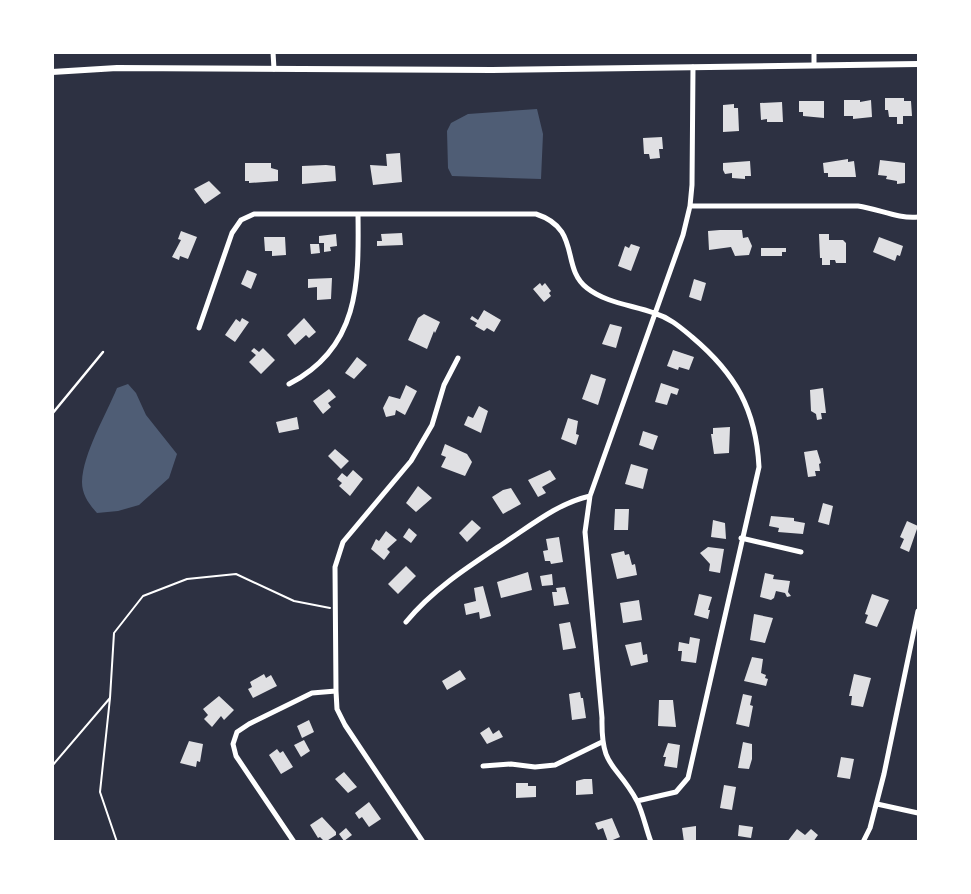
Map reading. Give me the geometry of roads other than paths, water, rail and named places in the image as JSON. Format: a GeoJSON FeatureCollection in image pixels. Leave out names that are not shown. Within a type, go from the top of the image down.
{"type":"FeatureCollection","features":[{"type":"Feature","properties":{"kind":"street"},"geometry":{"type":"LineString","coordinates":[[273,52],[274,68]]}},
{"type":"Feature","properties":{"kind":"street"},"geometry":{"type":"LineString","coordinates":[[814,52],[814,65]]}},
{"type":"Feature","properties":{"kind":"street"},"geometry":{"type":"LineString","coordinates":[[52,72],[117,68],[492,70],[918,64]]}},
{"type":"Feature","properties":{"kind":"street"},"geometry":{"type":"LineString","coordinates":[[651,842],[637,801],[607,761],[602,742],[602,718],[585,532],[590,496],[683,235],[690,206],[693,67]]}},
{"type":"Feature","properties":{"kind":"street"},"geometry":{"type":"LineString","coordinates":[[690,206],[858,206],[876,208],[905,218],[918,218]]}},
{"type":"Feature","properties":{"kind":"street"},"geometry":{"type":"LineString","coordinates":[[199,328],[232,233],[241,220],[254,214],[536,214],[548,218],[558,226],[568,244],[574,268],[580,281],[588,289],[609,300],[671,320],[711,352],[728,371],[742,395],[757,439],[759,467],[741,538],[688,778],[676,792],[637,801]]}},
{"type":"Feature","properties":{"kind":"street"},"geometry":{"type":"LineString","coordinates":[[289,384],[307,374],[324,358],[341,338],[350,316],[358,266],[358,214]]}},
{"type":"Feature","properties":{"kind":"street"},"geometry":{"type":"LineString","coordinates":[[423,842],[345,725],[337,709],[335,567],[343,542],[411,461],[432,425],[444,385],[458,358]]}},
{"type":"Feature","properties":{"kind":"street"},"geometry":{"type":"LineString","coordinates":[[406,622],[434,592],[491,552],[553,510],[576,499],[590,496]]}},
{"type":"Feature","properties":{"kind":"street"},"geometry":{"type":"LineString","coordinates":[[741,538],[801,552]]}},
{"type":"Feature","properties":{"kind":"street"},"geometry":{"type":"LineString","coordinates":[[863,842],[870,828],[877,804],[918,612]]}},
{"type":"Feature","properties":{"kind":"street"},"geometry":{"type":"LineString","coordinates":[[294,842],[236,756],[233,744],[237,732],[249,724],[312,693],[336,691]]}},
{"type":"Feature","properties":{"kind":"street"},"geometry":{"type":"LineString","coordinates":[[483,766],[510,764],[535,767],[555,765],[602,742]]}},
{"type":"Feature","properties":{"kind":"street"},"geometry":{"type":"LineString","coordinates":[[877,804],[918,812]]}},
{"type":"Feature","properties":{"kind":"lane"},"geometry":{"type":"LineString","coordinates":[[52,414],[103,352]]}},
{"type":"Feature","properties":{"kind":"water"},"geometry":{"type":"Polygon","coordinates":[[[537,109],[543,134],[541,179],[452,176],[448,168],[447,131],[451,123],[468,114],[537,109]]]}},
{"type":"Feature","properties":{"kind":"water"},"geometry":{"type":"Polygon","coordinates":[[[128,384],[136,393],[146,415],[177,454],[169,478],[139,505],[118,511],[97,513],[83,491],[83,471],[96,434],[117,388],[128,384]]]}}]}
